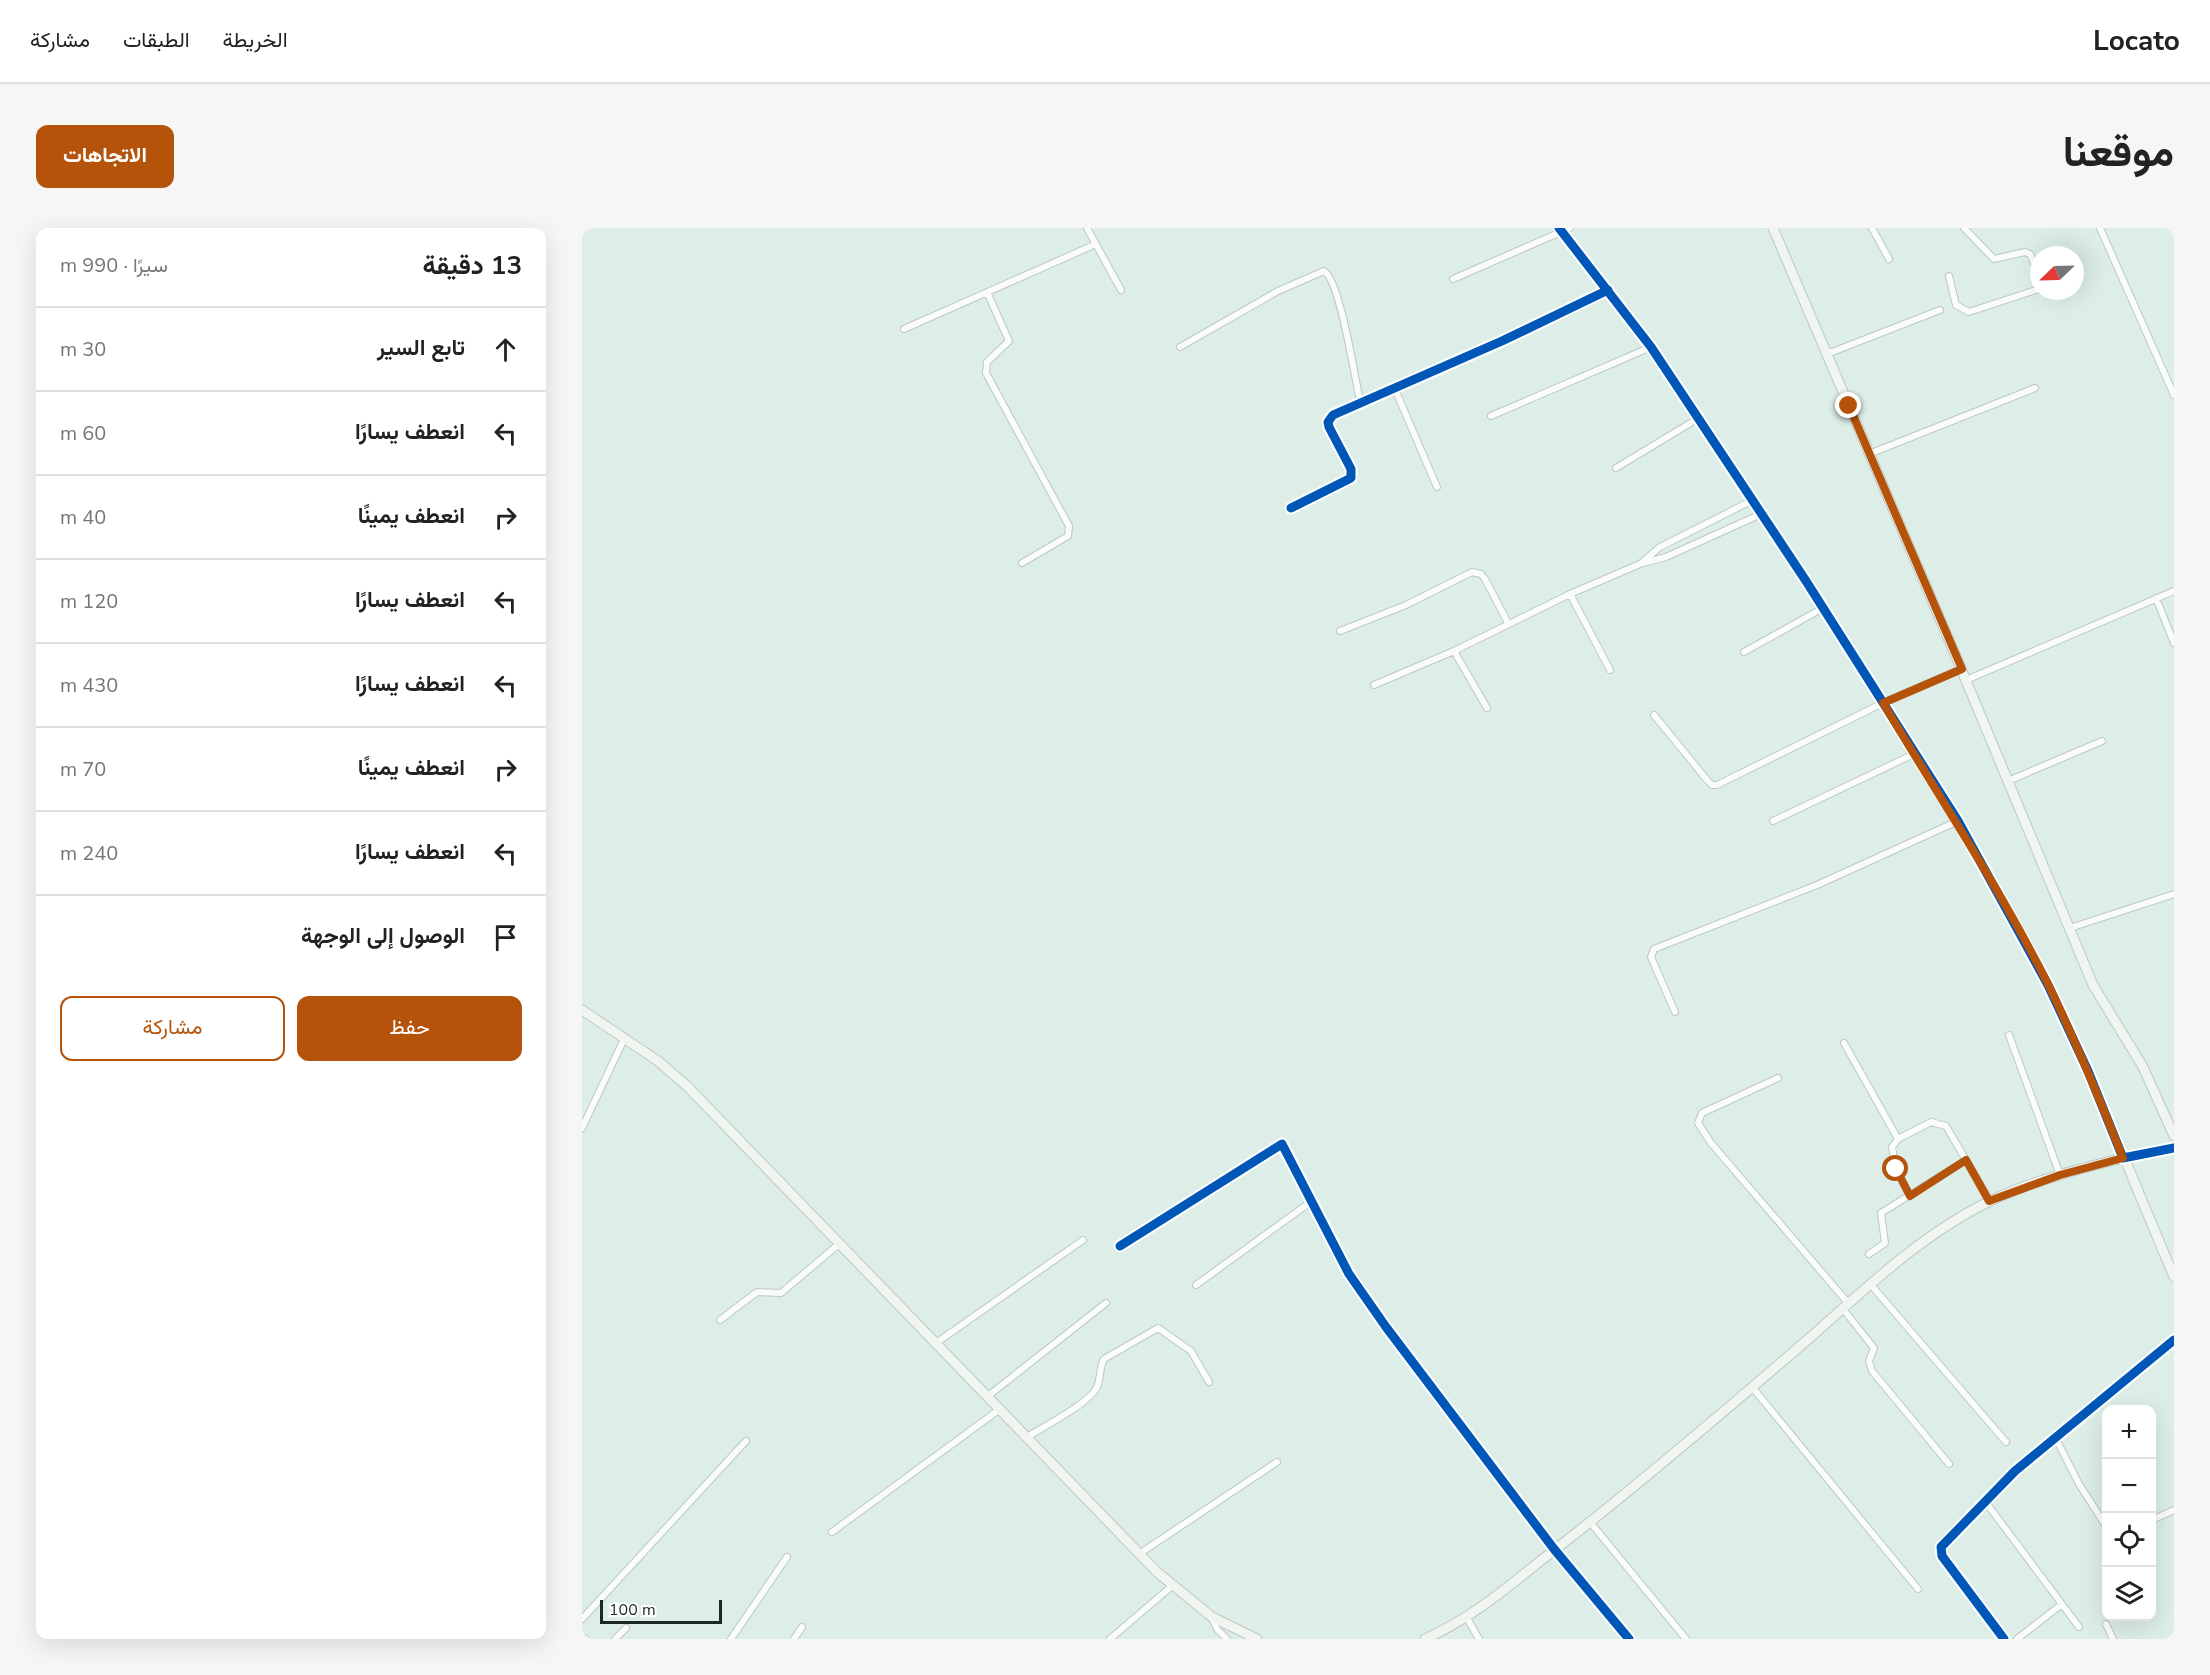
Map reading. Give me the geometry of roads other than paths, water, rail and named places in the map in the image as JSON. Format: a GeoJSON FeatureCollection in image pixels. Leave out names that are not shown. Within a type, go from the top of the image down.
{"type":"FeatureCollection","features":[{"type":"Feature","properties":{"kind":"main road"},"geometry":{"type":"LineString","coordinates":[[1774,228],[2099,998],[2139,1060],[2174,1136]]}},
{"type":"Feature","properties":{"kind":"main road"},"geometry":{"type":"LineString","coordinates":[[1564,230],[1651,347],[1823,608],[1958,821],[2048,986],[2088,1071],[2174,1276]]}},
{"type":"Feature","properties":{"kind":"main road"},"geometry":{"type":"LineString","coordinates":[[582,1010],[625,1037],[681,1080],[1172,1586],[1212,1617],[1257,1639]]}},
{"type":"Feature","properties":{"kind":"main road"},"geometry":{"type":"LineString","coordinates":[[1425,1639],[1467,1618],[1514,1585],[1554,1549],[1590,1522],[1871,1285],[1946,1227],[1989,1201],[2060,1175],[2123,1158]]}},
{"type":"Feature","properties":{"kind":"street"},"geometry":{"type":"LineString","coordinates":[[1087,228],[1121,290]]}},
{"type":"Feature","properties":{"kind":"street"},"geometry":{"type":"LineString","coordinates":[[1872,228],[1889,259]]}},
{"type":"Feature","properties":{"kind":"street"},"geometry":{"type":"LineString","coordinates":[[1964,228],[1994,259],[2028,252],[2030,256]]}},
{"type":"Feature","properties":{"kind":"street"},"geometry":{"type":"LineString","coordinates":[[2100,228],[2174,395]]}},
{"type":"Feature","properties":{"kind":"street"},"geometry":{"type":"LineString","coordinates":[[1453,279],[1564,230]]}},
{"type":"Feature","properties":{"kind":"street"},"geometry":{"type":"LineString","coordinates":[[904,329],[1096,244]]}},
{"type":"Feature","properties":{"kind":"street"},"geometry":{"type":"LineString","coordinates":[[1180,347],[1278,291],[1324,270],[1331,277],[1360,401]]}},
{"type":"Feature","properties":{"kind":"street"},"geometry":{"type":"LineString","coordinates":[[1949,276],[1956,305],[1969,312],[2030,291]]}},
{"type":"Feature","properties":{"kind":"street"},"geometry":{"type":"LineString","coordinates":[[1291,508],[1351,478],[1351,469],[1328,422],[1333,415],[1360,401],[1502,341],[1608,290]]}},
{"type":"Feature","properties":{"kind":"street"},"geometry":{"type":"LineString","coordinates":[[987,292],[1009,341],[987,362],[986,373],[1069,526],[1068,536],[1022,563]]}},
{"type":"Feature","properties":{"kind":"street"},"geometry":{"type":"LineString","coordinates":[[1827,354],[1940,310]]}},
{"type":"Feature","properties":{"kind":"street"},"geometry":{"type":"LineString","coordinates":[[1491,416],[1651,347]]}},
{"type":"Feature","properties":{"kind":"street"},"geometry":{"type":"LineString","coordinates":[[1394,387],[1437,487]]}},
{"type":"Feature","properties":{"kind":"street"},"geometry":{"type":"LineString","coordinates":[[1869,454],[2035,388]]}},
{"type":"Feature","properties":{"kind":"street"},"geometry":{"type":"LineString","coordinates":[[1616,468],[1697,419]]}},
{"type":"Feature","properties":{"kind":"street"},"geometry":{"type":"LineString","coordinates":[[1640,564],[1660,547],[1753,501]]}},
{"type":"Feature","properties":{"kind":"street"},"geometry":{"type":"LineString","coordinates":[[1374,685],[1454,651],[1570,594],[1640,564],[1666,556],[1761,514]]}},
{"type":"Feature","properties":{"kind":"street"},"geometry":{"type":"LineString","coordinates":[[1340,631],[1406,604],[1472,572],[1477,572],[1485,579],[1508,623]]}},
{"type":"Feature","properties":{"kind":"street"},"geometry":{"type":"LineString","coordinates":[[1966,680],[2174,591]]}},
{"type":"Feature","properties":{"kind":"street"},"geometry":{"type":"LineString","coordinates":[[1570,594],[1610,670]]}},
{"type":"Feature","properties":{"kind":"street"},"geometry":{"type":"LineString","coordinates":[[2156,598],[2174,643]]}},
{"type":"Feature","properties":{"kind":"street"},"geometry":{"type":"LineString","coordinates":[[1744,652],[1823,608]]}},
{"type":"Feature","properties":{"kind":"street"},"geometry":{"type":"LineString","coordinates":[[1454,651],[1487,708]]}},
{"type":"Feature","properties":{"kind":"street"},"geometry":{"type":"LineString","coordinates":[[1654,715],[1707,780],[1712,785],[1717,785],[1883,703],[1962,669]]}},
{"type":"Feature","properties":{"kind":"street"},"geometry":{"type":"LineString","coordinates":[[2008,781],[2102,741]]}},
{"type":"Feature","properties":{"kind":"street"},"geometry":{"type":"LineString","coordinates":[[1773,821],[1914,754]]}},
{"type":"Feature","properties":{"kind":"street"},"geometry":{"type":"LineString","coordinates":[[1675,1012],[1651,957],[1654,949],[1817,885],[1958,821]]}},
{"type":"Feature","properties":{"kind":"street"},"geometry":{"type":"LineString","coordinates":[[2070,928],[2174,894]]}},
{"type":"Feature","properties":{"kind":"street"},"geometry":{"type":"LineString","coordinates":[[2009,1035],[2060,1175]]}},
{"type":"Feature","properties":{"kind":"street"},"geometry":{"type":"LineString","coordinates":[[582,1128],[625,1037]]}},
{"type":"Feature","properties":{"kind":"street"},"geometry":{"type":"LineString","coordinates":[[1844,1043],[1898,1139]]}},
{"type":"Feature","properties":{"kind":"street"},"geometry":{"type":"LineString","coordinates":[[1778,1078],[1702,1113],[1698,1123],[1711,1143],[1846,1306],[1873,1344],[1874,1350],[1869,1360],[1872,1371],[1949,1464]]}},
{"type":"Feature","properties":{"kind":"street"},"geometry":{"type":"LineString","coordinates":[[1910,1196],[1892,1159],[1892,1147],[1898,1139],[1931,1122],[1940,1123],[1951,1133],[1989,1201]]}},
{"type":"Feature","properties":{"kind":"street"},"geometry":{"type":"LineString","coordinates":[[1120,1246],[1282,1144],[1349,1275],[1554,1549],[1629,1639]]}},
{"type":"Feature","properties":{"kind":"street"},"geometry":{"type":"LineString","coordinates":[[2123,1158],[2174,1148]]}},
{"type":"Feature","properties":{"kind":"street"},"geometry":{"type":"LineString","coordinates":[[1869,1254],[1885,1243],[1881,1213],[1966,1160]]}},
{"type":"Feature","properties":{"kind":"street"},"geometry":{"type":"LineString","coordinates":[[1196,1285],[1312,1201]]}},
{"type":"Feature","properties":{"kind":"street"},"geometry":{"type":"LineString","coordinates":[[936,1343],[1083,1240]]}},
{"type":"Feature","properties":{"kind":"street"},"geometry":{"type":"LineString","coordinates":[[720,1320],[756,1292],[782,1293],[839,1244]]}},
{"type":"Feature","properties":{"kind":"street"},"geometry":{"type":"LineString","coordinates":[[1871,1285],[2006,1442]]}},
{"type":"Feature","properties":{"kind":"street"},"geometry":{"type":"LineString","coordinates":[[988,1396],[1106,1303]]}},
{"type":"Feature","properties":{"kind":"street"},"geometry":{"type":"LineString","coordinates":[[1027,1437],[1087,1399],[1097,1388],[1100,1367],[1104,1359],[1154,1328],[1164,1330],[1177,1343],[1191,1351],[1209,1382]]}},
{"type":"Feature","properties":{"kind":"street"},"geometry":{"type":"LineString","coordinates":[[2004,1639],[1940,1553],[1942,1545],[1984,1500],[2055,1437],[2174,1340]]}},
{"type":"Feature","properties":{"kind":"street"},"geometry":{"type":"LineString","coordinates":[[1752,1387],[1918,1588]]}},
{"type":"Feature","properties":{"kind":"street"},"geometry":{"type":"LineString","coordinates":[[832,1532],[1000,1409]]}},
{"type":"Feature","properties":{"kind":"street"},"geometry":{"type":"LineString","coordinates":[[2055,1437],[2079,1484],[2102,1520]]}},
{"type":"Feature","properties":{"kind":"street"},"geometry":{"type":"LineString","coordinates":[[582,1619],[746,1441]]}},
{"type":"Feature","properties":{"kind":"street"},"geometry":{"type":"LineString","coordinates":[[1139,1554],[1277,1462]]}},
{"type":"Feature","properties":{"kind":"street"},"geometry":{"type":"LineString","coordinates":[[1984,1500],[2079,1627]]}},
{"type":"Feature","properties":{"kind":"street"},"geometry":{"type":"LineString","coordinates":[[2156,1518],[2174,1510]]}},
{"type":"Feature","properties":{"kind":"street"},"geometry":{"type":"LineString","coordinates":[[1590,1522],[1686,1639]]}},
{"type":"Feature","properties":{"kind":"street"},"geometry":{"type":"LineString","coordinates":[[731,1639],[787,1557]]}},
{"type":"Feature","properties":{"kind":"street"},"geometry":{"type":"LineString","coordinates":[[1110,1639],[1172,1586]]}},
{"type":"Feature","properties":{"kind":"street"},"geometry":{"type":"LineString","coordinates":[[2017,1639],[2062,1604]]}},
{"type":"Feature","properties":{"kind":"street"},"geometry":{"type":"LineString","coordinates":[[1212,1617],[1217,1629],[1227,1639]]}},
{"type":"Feature","properties":{"kind":"street"},"geometry":{"type":"LineString","coordinates":[[1467,1618],[1479,1639]]}},
{"type":"Feature","properties":{"kind":"street"},"geometry":{"type":"LineString","coordinates":[[2106,1624],[2113,1639]]}},
{"type":"Feature","properties":{"kind":"street"},"geometry":{"type":"LineString","coordinates":[[794,1639],[802,1627]]}},
{"type":"Feature","properties":{"kind":"street"},"geometry":{"type":"LineString","coordinates":[[615,1639],[626,1628]]}},
{"type":"Feature","properties":{"kind":"street"},"geometry":{"type":"LineString","coordinates":[[582,1637],[586,1639]]}}]}
